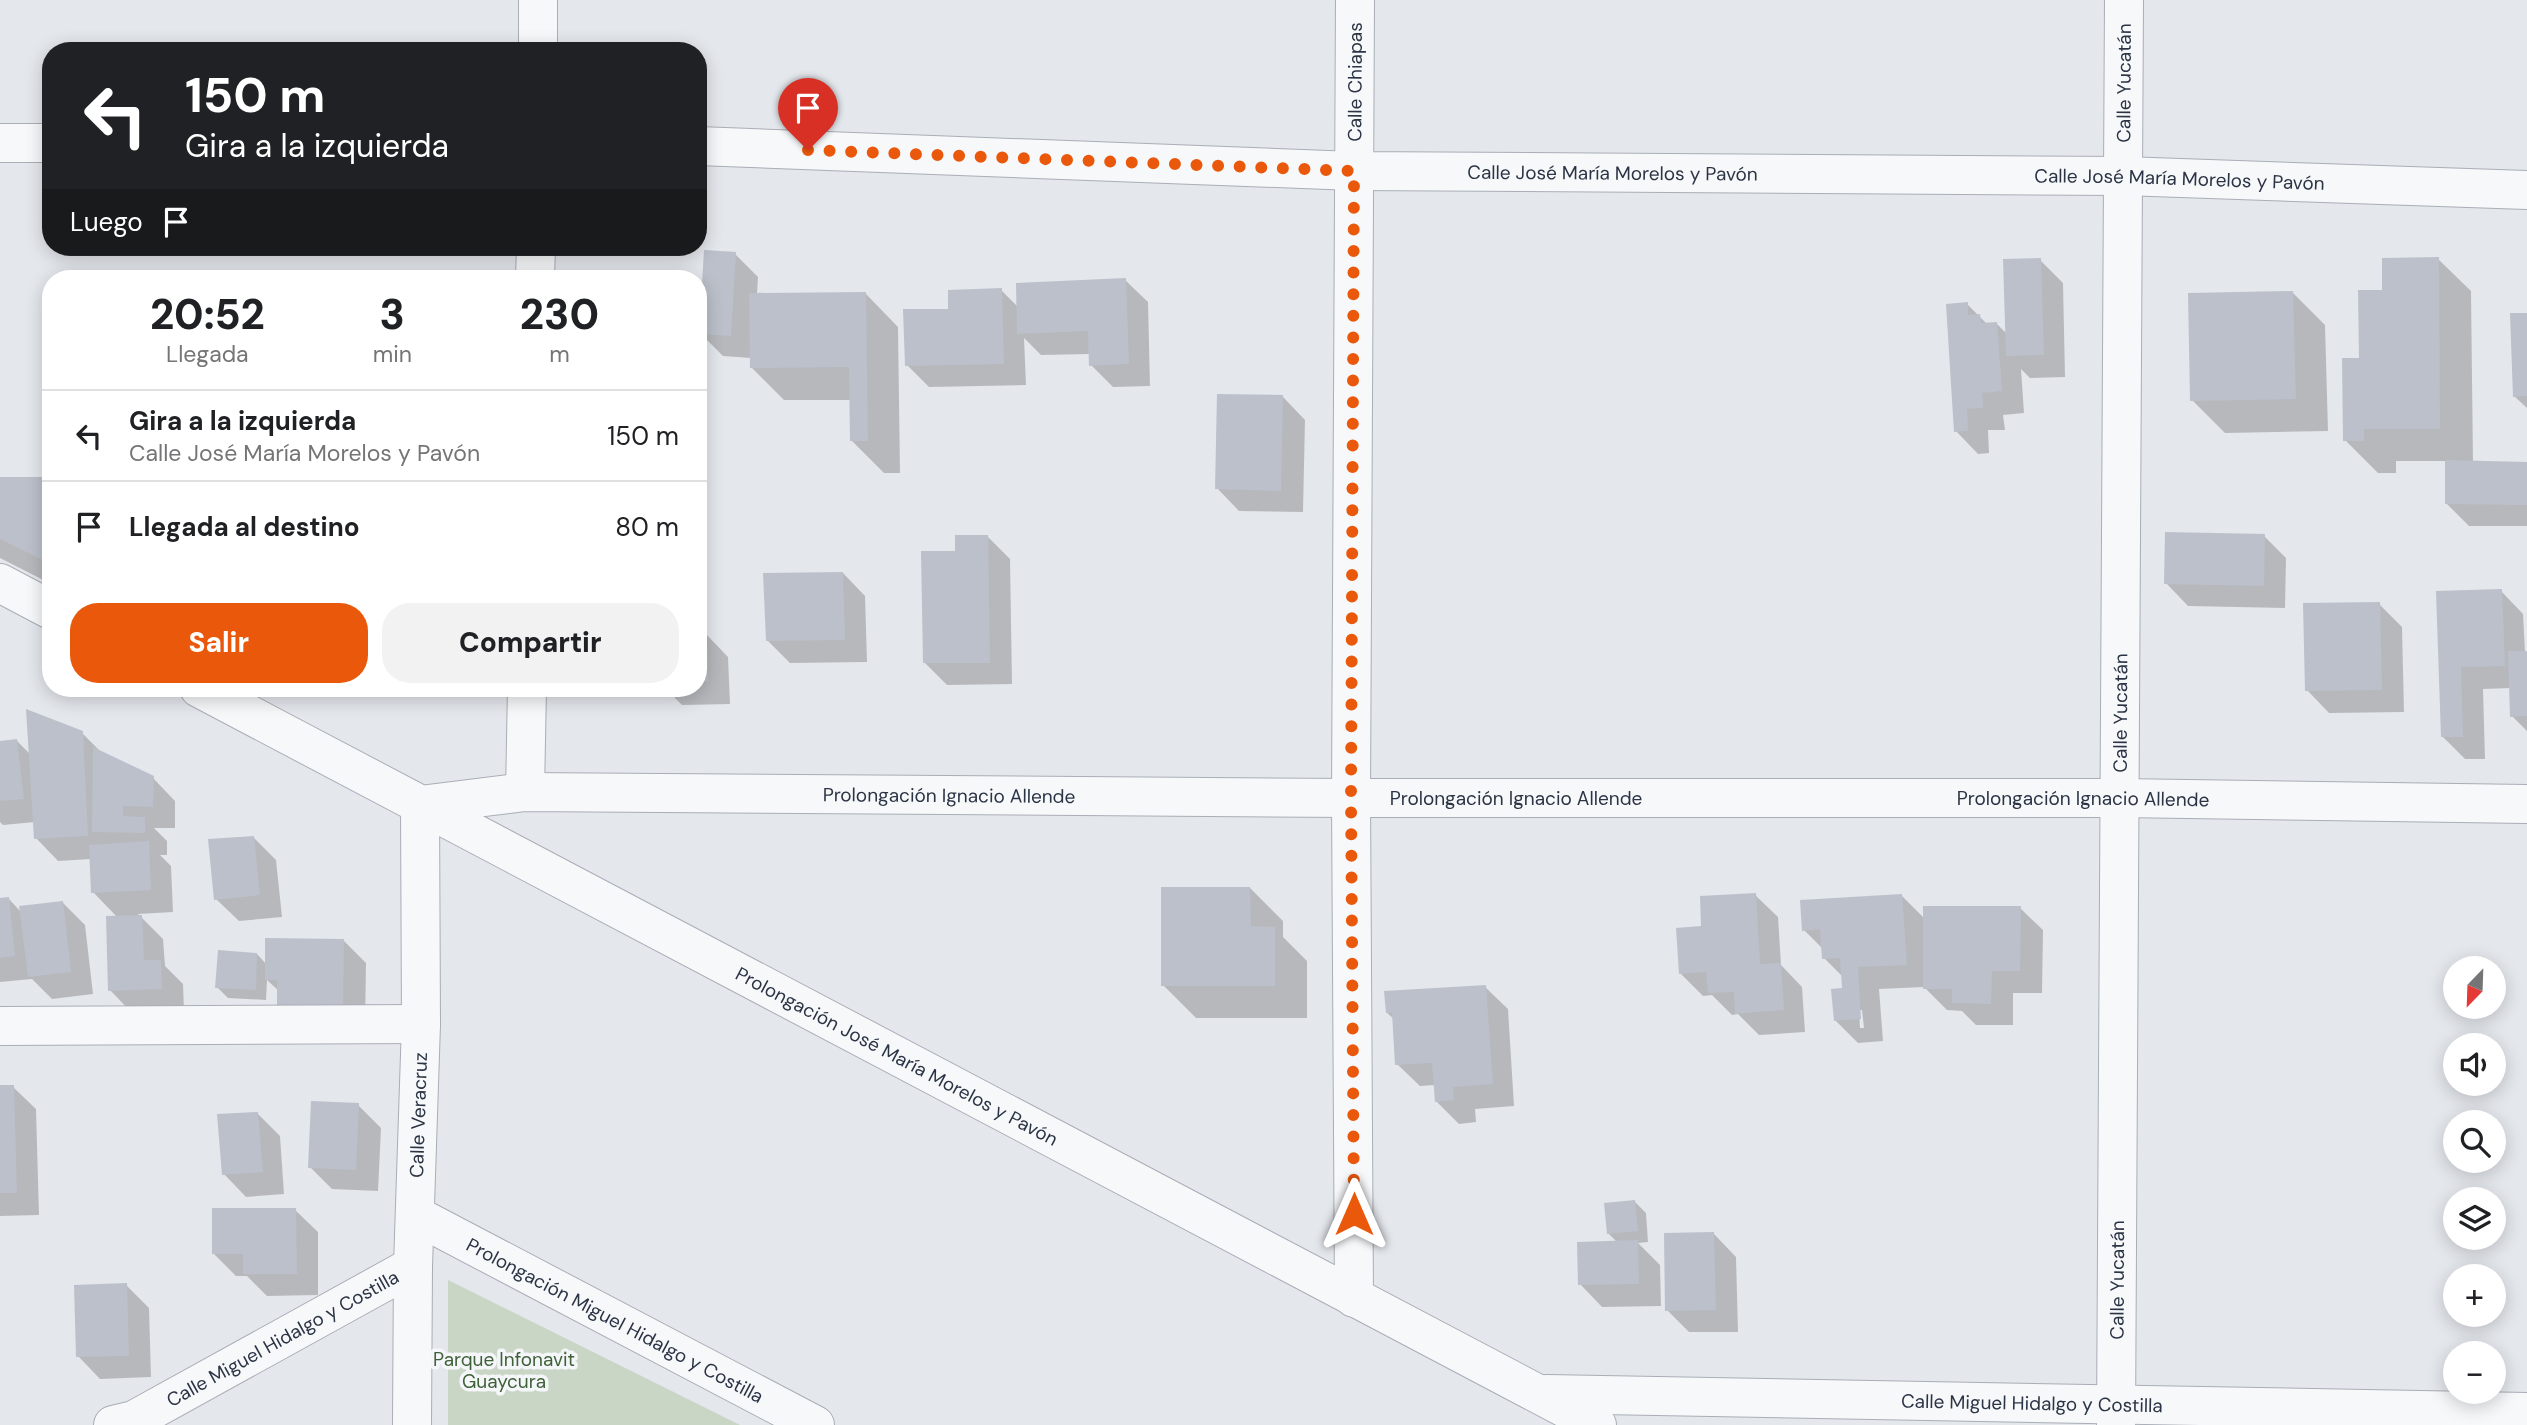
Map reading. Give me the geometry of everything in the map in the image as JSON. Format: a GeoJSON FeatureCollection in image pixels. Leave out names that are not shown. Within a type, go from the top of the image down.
{"type":"FeatureCollection","features":[{"type":"Feature","properties":{"kind":"street"},"geometry":{"type":"LineString","coordinates":[[538,0],[538,42]]}},
{"type":"Feature","properties":{"kind":"street","name":"Calle Chiapas"},"geometry":{"type":"LineString","coordinates":[[1354,1298],[1351,798],[1355,0]]}},
{"type":"Feature","properties":{"kind":"street","name":"Calle Yucatán"},"geometry":{"type":"LineString","coordinates":[[2116,1415],[2123,0]]}},
{"type":"Feature","properties":{"kind":"street"},"geometry":{"type":"LineString","coordinates":[[0,143],[42,143]]}},
{"type":"Feature","properties":{"kind":"street","name":"Calle José María Morelos y Pavón"},"geometry":{"type":"LineString","coordinates":[[707,146],[1354,171],[2123,176],[2527,190]]}},
{"type":"Feature","properties":{"kind":"street"},"geometry":{"type":"LineString","coordinates":[[0,583],[42,605]]}},
{"type":"Feature","properties":{"kind":"street","name":"Prolongación José María Morelos y Pavón"},"geometry":{"type":"LineString","coordinates":[[216,697],[1597,1425]]}},
{"type":"Feature","properties":{"kind":"street"},"geometry":{"type":"LineString","coordinates":[[525,792],[527,697]]}},
{"type":"Feature","properties":{"kind":"street","name":"Prolongación Ignacio Allende"},"geometry":{"type":"LineString","coordinates":[[421,805],[525,792],[1351,798],[2120,797],[2527,804]]}},
{"type":"Feature","properties":{"kind":"street","name":"Calle Veracruz"},"geometry":{"type":"LineString","coordinates":[[412,1425],[413,1266],[421,1024],[421,805]]}},
{"type":"Feature","properties":{"kind":"street"},"geometry":{"type":"LineString","coordinates":[[0,1026],[421,1024]]}},
{"type":"Feature","properties":{"kind":"street","name":"Prolongación Miguel Hidalgo y Costilla"},"geometry":{"type":"LineString","coordinates":[[415,1215],[815,1425]]}},
{"type":"Feature","properties":{"kind":"street","name":"Calle Miguel Hidalgo y Costilla"},"geometry":{"type":"LineString","coordinates":[[113,1425],[134,1420],[413,1266]]}},
{"type":"Feature","properties":{"kind":"street","name":"Calle Miguel Hidalgo y Costilla"},"geometry":{"type":"LineString","coordinates":[[1537,1394],[2116,1415],[2527,1412]]}},
{"type":"Feature","properties":{"kind":"green space","name":"Parque Infonavit Guaycura"},"geometry":{"type":"Polygon","coordinates":[[[448,1280],[740,1425],[448,1425],[448,1280]]]}},
{"type":"Feature","properties":{"kind":"building"},"geometry":{"type":"Polygon","coordinates":[[[707,250],[736,252],[731,336],[707,334],[707,270],[703,270],[707,250]]]}},
{"type":"Feature","properties":{"kind":"building"},"geometry":{"type":"Polygon","coordinates":[[[2439,257],[2440,429],[2364,429],[2364,441],[2343,441],[2342,358],[2359,358],[2358,290],[2382,290],[2382,258],[2439,257]]]}},
{"type":"Feature","properties":{"kind":"building"},"geometry":{"type":"Polygon","coordinates":[[[2041,258],[2044,355],[2006,356],[2003,259],[2041,258]]]}},
{"type":"Feature","properties":{"kind":"building"},"geometry":{"type":"Polygon","coordinates":[[[1126,278],[1129,364],[1089,366],[1088,331],[1017,334],[1016,283],[1126,278]]]}},
{"type":"Feature","properties":{"kind":"building"},"geometry":{"type":"Polygon","coordinates":[[[1002,288],[1004,364],[905,366],[903,309],[948,309],[948,290],[1002,288]]]}},
{"type":"Feature","properties":{"kind":"building"},"geometry":{"type":"Polygon","coordinates":[[[2293,291],[2296,399],[2190,401],[2188,293],[2293,291]]]}},
{"type":"Feature","properties":{"kind":"building"},"geometry":{"type":"Polygon","coordinates":[[[866,292],[868,441],[850,441],[849,367],[750,368],[749,293],[866,292]]]}},
{"type":"Feature","properties":{"kind":"building"},"geometry":{"type":"Polygon","coordinates":[[[1968,302],[1968,315],[1980,314],[1981,323],[1997,322],[2002,391],[1982,393],[1983,408],[1967,409],[1968,431],[1954,432],[1946,304],[1968,302]]]}},
{"type":"Feature","properties":{"kind":"building"},"geometry":{"type":"Polygon","coordinates":[[[2510,313],[2527,313],[2527,396],[2513,397],[2510,313]]]}},
{"type":"Feature","properties":{"kind":"building"},"geometry":{"type":"Polygon","coordinates":[[[1217,394],[1283,395],[1281,491],[1215,489],[1217,394]]]}},
{"type":"Feature","properties":{"kind":"building"},"geometry":{"type":"Polygon","coordinates":[[[2445,460],[2527,462],[2527,505],[2445,504],[2445,460]]]}},
{"type":"Feature","properties":{"kind":"building"},"geometry":{"type":"Polygon","coordinates":[[[0,477],[42,477],[42,560],[0,539],[0,477]]]}},
{"type":"Feature","properties":{"kind":"building"},"geometry":{"type":"Polygon","coordinates":[[[2165,532],[2265,534],[2264,586],[2164,584],[2165,532]]]}},
{"type":"Feature","properties":{"kind":"building"},"geometry":{"type":"Polygon","coordinates":[[[955,535],[988,535],[990,663],[923,663],[921,551],[955,551],[955,535]]]}},
{"type":"Feature","properties":{"kind":"building"},"geometry":{"type":"Polygon","coordinates":[[[843,572],[845,640],[766,641],[763,573],[843,572]]]}},
{"type":"Feature","properties":{"kind":"building"},"geometry":{"type":"Polygon","coordinates":[[[2502,589],[2505,666],[2461,667],[2463,737],[2441,737],[2436,591],[2502,589]]]}},
{"type":"Feature","properties":{"kind":"building"},"geometry":{"type":"Polygon","coordinates":[[[2380,602],[2382,690],[2305,691],[2303,603],[2380,602]]]}},
{"type":"Feature","properties":{"kind":"building"},"geometry":{"type":"Polygon","coordinates":[[[2508,651],[2527,651],[2527,716],[2510,717],[2508,651]]]}},
{"type":"Feature","properties":{"kind":"building"},"geometry":{"type":"Polygon","coordinates":[[[26,709],[83,731],[88,836],[34,839],[26,709]]]}},
{"type":"Feature","properties":{"kind":"building"},"geometry":{"type":"Polygon","coordinates":[[[17,739],[24,799],[0,801],[0,741],[17,739]]]}},
{"type":"Feature","properties":{"kind":"building"},"geometry":{"type":"Polygon","coordinates":[[[93,747],[154,776],[153,807],[123,806],[123,816],[145,817],[145,833],[92,832],[93,747]]]}},
{"type":"Feature","properties":{"kind":"building"},"geometry":{"type":"Polygon","coordinates":[[[254,836],[260,895],[214,900],[208,839],[254,836]]]}},
{"type":"Feature","properties":{"kind":"building"},"geometry":{"type":"Polygon","coordinates":[[[149,841],[151,890],[91,893],[89,845],[149,841]]]}},
{"type":"Feature","properties":{"kind":"building"},"geometry":{"type":"Polygon","coordinates":[[[1161,887],[1250,887],[1251,926],[1275,927],[1275,986],[1161,986],[1161,887]]]}},
{"type":"Feature","properties":{"kind":"building"},"geometry":{"type":"Polygon","coordinates":[[[1756,893],[1760,964],[1781,963],[1784,1010],[1735,1014],[1734,992],[1708,993],[1706,972],[1679,974],[1676,928],[1701,926],[1700,896],[1756,893]]]}},
{"type":"Feature","properties":{"kind":"building"},"geometry":{"type":"Polygon","coordinates":[[[1902,894],[1907,965],[1858,967],[1861,1019],[1834,1021],[1831,989],[1842,988],[1840,958],[1822,959],[1820,929],[1802,931],[1800,900],[1902,894]]]}},
{"type":"Feature","properties":{"kind":"building"},"geometry":{"type":"Polygon","coordinates":[[[9,897],[15,956],[0,958],[0,898],[9,897]]]}},
{"type":"Feature","properties":{"kind":"building"},"geometry":{"type":"Polygon","coordinates":[[[63,901],[71,972],[28,977],[19,906],[63,901]]]}},
{"type":"Feature","properties":{"kind":"building"},"geometry":{"type":"Polygon","coordinates":[[[1923,906],[2021,906],[2020,971],[1992,971],[1991,1004],[1952,1003],[1952,989],[1923,989],[1923,906]]]}},
{"type":"Feature","properties":{"kind":"building"},"geometry":{"type":"Polygon","coordinates":[[[142,915],[144,960],[161,960],[162,989],[108,991],[106,916],[142,915]]]}},
{"type":"Feature","properties":{"kind":"building"},"geometry":{"type":"Polygon","coordinates":[[[265,938],[344,939],[343,1007],[277,1006],[277,980],[265,980],[265,938]]]}},
{"type":"Feature","properties":{"kind":"building"},"geometry":{"type":"Polygon","coordinates":[[[218,950],[257,953],[256,990],[215,988],[218,950]]]}},
{"type":"Feature","properties":{"kind":"building"},"geometry":{"type":"Polygon","coordinates":[[[1486,985],[1493,1084],[1453,1087],[1454,1100],[1435,1102],[1432,1063],[1395,1065],[1392,1013],[1386,1013],[1384,991],[1486,985]]]}},
{"type":"Feature","properties":{"kind":"building"},"geometry":{"type":"Polygon","coordinates":[[[0,1085],[14,1085],[17,1193],[0,1193],[0,1085]]]}},
{"type":"Feature","properties":{"kind":"building"},"geometry":{"type":"Polygon","coordinates":[[[311,1101],[359,1103],[356,1170],[308,1168],[311,1101]]]}},
{"type":"Feature","properties":{"kind":"building"},"geometry":{"type":"Polygon","coordinates":[[[258,1112],[263,1172],[222,1175],[217,1114],[258,1112]]]}},
{"type":"Feature","properties":{"kind":"building"},"geometry":{"type":"Polygon","coordinates":[[[1635,1200],[1638,1231],[1607,1234],[1604,1203],[1635,1200]]]}},
{"type":"Feature","properties":{"kind":"building"},"geometry":{"type":"Polygon","coordinates":[[[212,1208],[296,1208],[297,1274],[243,1274],[243,1254],[212,1254],[212,1208]]]}},
{"type":"Feature","properties":{"kind":"building"},"geometry":{"type":"Polygon","coordinates":[[[1714,1232],[1716,1310],[1665,1311],[1664,1233],[1714,1232]]]}},
{"type":"Feature","properties":{"kind":"building"},"geometry":{"type":"Polygon","coordinates":[[[1638,1240],[1639,1284],[1578,1285],[1577,1242],[1638,1240]]]}},
{"type":"Feature","properties":{"kind":"building"},"geometry":{"type":"Polygon","coordinates":[[[127,1283],[129,1356],[76,1357],[74,1285],[127,1283]]]}},
{"type":"Feature","properties":{"kind":"route"},"geometry":{"type":"LineString","coordinates":[[808,150],[1354,171],[1351,798],[1354,1214]]}}]}
